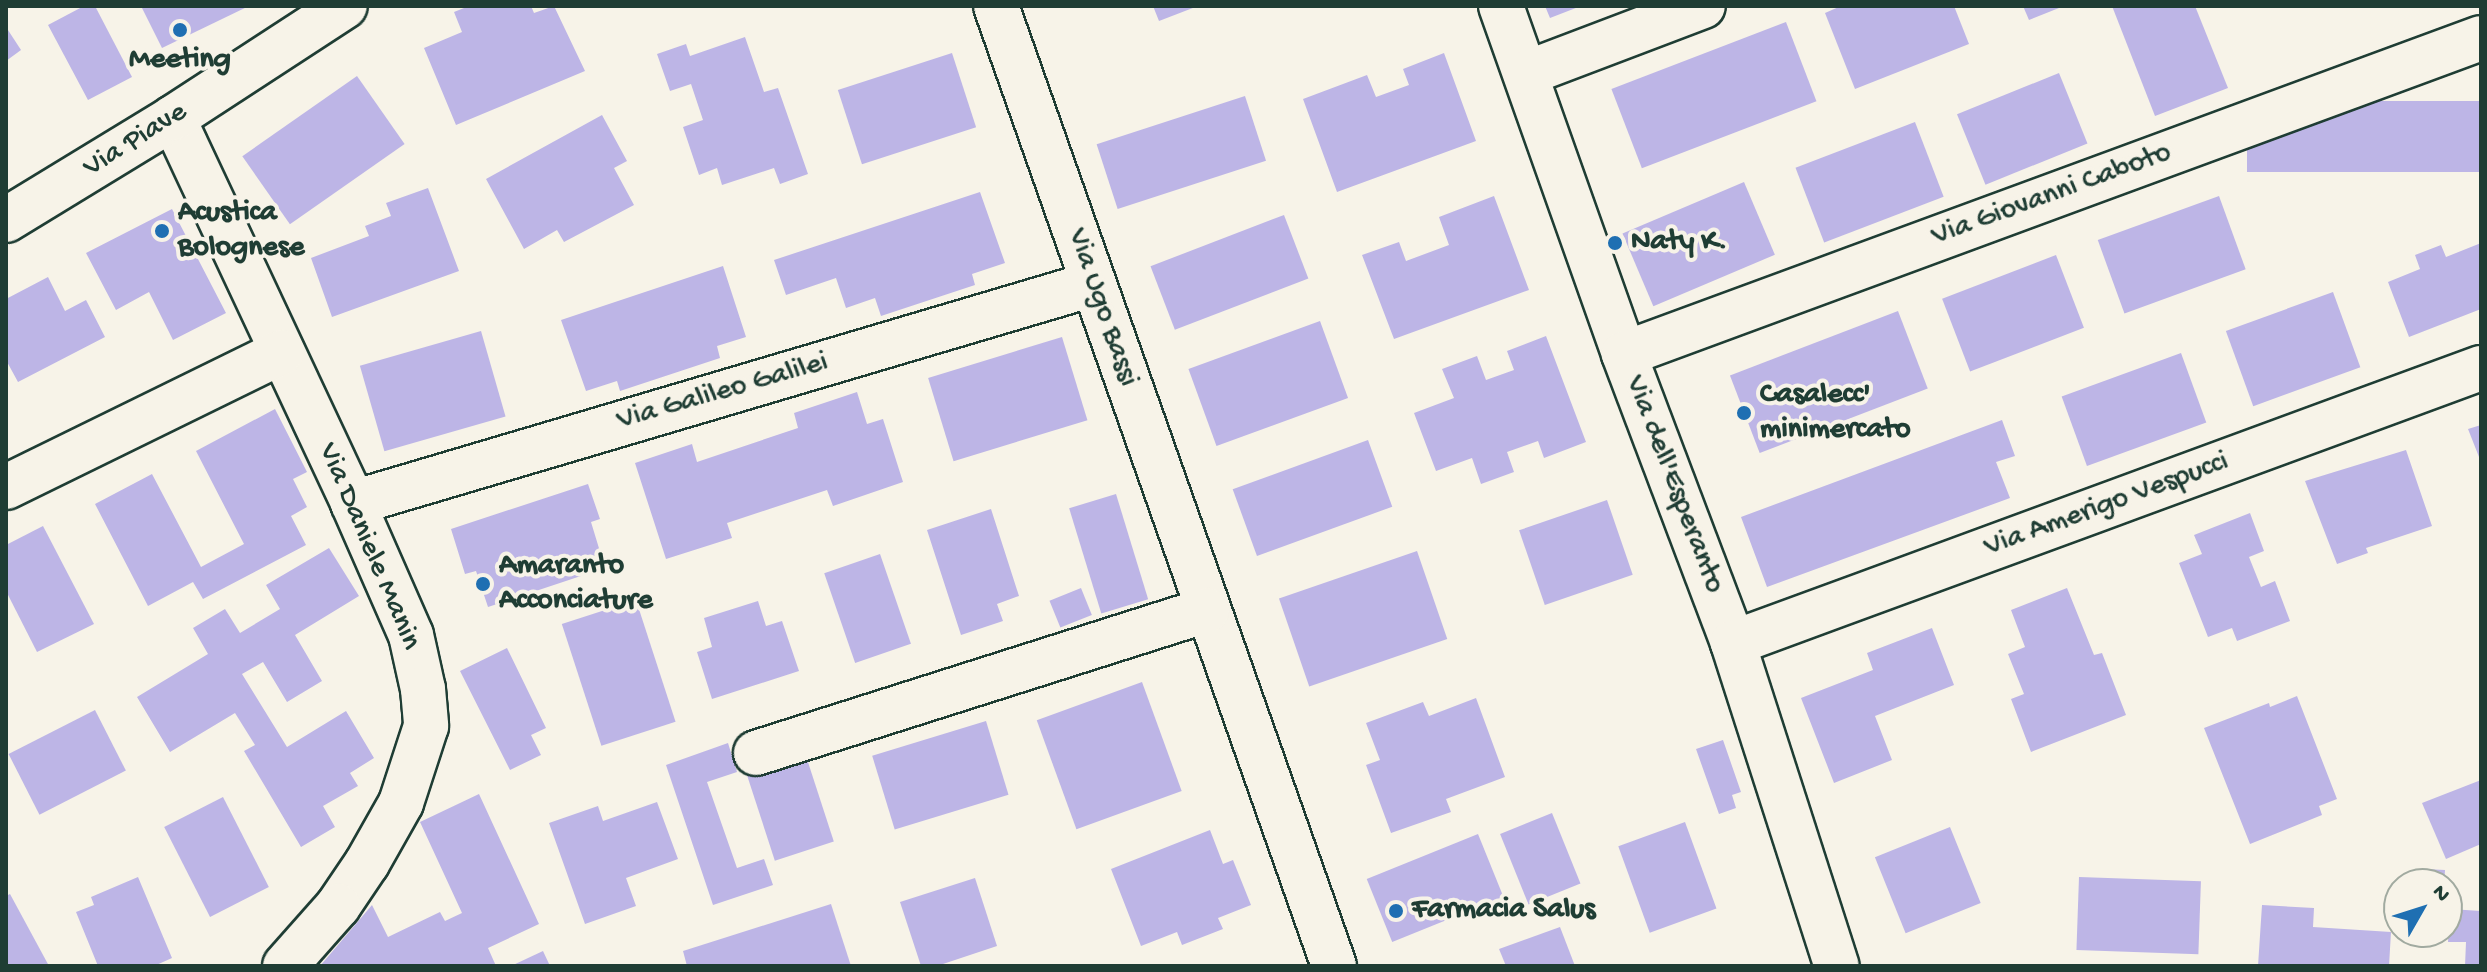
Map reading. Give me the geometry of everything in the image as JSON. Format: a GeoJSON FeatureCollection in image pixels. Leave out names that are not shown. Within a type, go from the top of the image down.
{"type":"FeatureCollection","features":[{"type":"Feature","properties":{"kind":"street","name":"Via Ugo Bassi"},"geometry":{"type":"LineString","coordinates":[[996,6],[1334,966]]}},
{"type":"Feature","properties":{"kind":"street","name":"Via dell'Esperanto"},"geometry":{"type":"LineString","coordinates":[[1501,6],[1624,354],[1733,643],[1837,966]]}},
{"type":"Feature","properties":{"kind":"street"},"geometry":{"type":"LineString","coordinates":[[1527,73],[1703,6]]}},
{"type":"Feature","properties":{"kind":"street","name":"Via Piave"},"geometry":{"type":"LineString","coordinates":[[6,220],[173,118],[325,12]]}},
{"type":"Feature","properties":{"kind":"street","name":"Via Giovanni Caboto"},"geometry":{"type":"LineString","coordinates":[[1624,354],[2481,38]]}},
{"type":"Feature","properties":{"kind":"street","name":"Via Daniele Manin"},"geometry":{"type":"LineString","coordinates":[[173,118],[353,503],[411,635],[423,689],[426,726],[401,803],[338,906],[285,966]]}},
{"type":"Feature","properties":{"kind":"street","name":"Via Galileo Galilei"},"geometry":{"type":"LineString","coordinates":[[353,503],[1093,284]]}},
{"type":"Feature","properties":{"kind":"street"},"geometry":{"type":"LineString","coordinates":[[6,487],[282,352]]}},
{"type":"Feature","properties":{"kind":"street","name":"Via Amerigo Vespucci"},"geometry":{"type":"LineString","coordinates":[[1733,643],[2481,368]]}},
{"type":"Feature","properties":{"kind":"street"},"geometry":{"type":"LineString","coordinates":[[756,753],[1207,610]]}},
{"type":"Feature","properties":{"kind":"building"},"geometry":{"type":"Polygon","coordinates":[[[84,6],[95,6],[132,77],[88,100],[48,25],[84,6]]]}},
{"type":"Feature","properties":{"kind":"building"},"geometry":{"type":"Polygon","coordinates":[[[141,6],[249,6],[162,48],[141,6]]]}},
{"type":"Feature","properties":{"kind":"building"},"geometry":{"type":"Polygon","coordinates":[[[469,6],[531,6],[534,13],[554,6],[585,71],[456,125],[424,48],[462,32],[454,12],[469,6]]]}},
{"type":"Feature","properties":{"kind":"building"},"geometry":{"type":"Polygon","coordinates":[[[1153,6],[1198,6],[1159,21],[1153,6]]]}},
{"type":"Feature","properties":{"kind":"building"},"geometry":{"type":"Polygon","coordinates":[[[1545,6],[1581,6],[1550,18],[1545,6]]]}},
{"type":"Feature","properties":{"kind":"building"},"geometry":{"type":"Polygon","coordinates":[[[1841,6],[1954,6],[1969,44],[1855,89],[1825,13],[1841,6]]]}},
{"type":"Feature","properties":{"kind":"building"},"geometry":{"type":"Polygon","coordinates":[[[2023,6],[2064,6],[2029,20],[2023,6]]]}},
{"type":"Feature","properties":{"kind":"building"},"geometry":{"type":"Polygon","coordinates":[[[2112,6],[2195,6],[2228,88],[2155,116],[2112,6]]]}},
{"type":"Feature","properties":{"kind":"building"},"geometry":{"type":"Polygon","coordinates":[[[1786,22],[1816,101],[1642,168],[1611,89],[1786,22]]]}},
{"type":"Feature","properties":{"kind":"building"},"geometry":{"type":"Polygon","coordinates":[[[6,27],[21,50],[6,61],[6,27]]]}},
{"type":"Feature","properties":{"kind":"building"},"geometry":{"type":"Polygon","coordinates":[[[745,37],[764,92],[778,88],[808,174],[780,184],[774,168],[722,185],[717,168],[699,175],[683,127],[703,120],[691,84],[670,91],[657,54],[686,44],[690,56],[745,37]]]}},
{"type":"Feature","properties":{"kind":"building"},"geometry":{"type":"Polygon","coordinates":[[[952,53],[976,127],[862,164],[838,90],[952,53]]]}},
{"type":"Feature","properties":{"kind":"building"},"geometry":{"type":"Polygon","coordinates":[[[1444,53],[1476,141],[1337,192],[1303,99],[1367,75],[1376,97],[1409,85],[1403,69],[1444,53]]]}},
{"type":"Feature","properties":{"kind":"building"},"geometry":{"type":"Polygon","coordinates":[[[2059,73],[2087,143],[1985,185],[1957,114],[2059,73]]]}},
{"type":"Feature","properties":{"kind":"building"},"geometry":{"type":"Polygon","coordinates":[[[357,76],[405,144],[290,224],[242,156],[357,76]]]}},
{"type":"Feature","properties":{"kind":"building"},"geometry":{"type":"Polygon","coordinates":[[[1245,96],[1266,161],[1118,209],[1097,144],[1245,96]]]}},
{"type":"Feature","properties":{"kind":"building"},"geometry":{"type":"Polygon","coordinates":[[[2247,101],[2481,101],[2481,172],[2247,172],[2247,101]]]}},
{"type":"Feature","properties":{"kind":"building"},"geometry":{"type":"Polygon","coordinates":[[[602,115],[627,161],[614,168],[634,205],[564,242],[557,230],[524,249],[486,179],[602,115]]]}},
{"type":"Feature","properties":{"kind":"building"},"geometry":{"type":"Polygon","coordinates":[[[1915,122],[1944,197],[1824,243],[1796,168],[1915,122]]]}},
{"type":"Feature","properties":{"kind":"building"},"geometry":{"type":"Polygon","coordinates":[[[1744,182],[1775,255],[1653,306],[1622,234],[1744,182]]]}},
{"type":"Feature","properties":{"kind":"building"},"geometry":{"type":"Polygon","coordinates":[[[428,188],[459,271],[332,317],[311,258],[369,236],[365,226],[391,216],[386,203],[428,188]]]}},
{"type":"Feature","properties":{"kind":"building"},"geometry":{"type":"Polygon","coordinates":[[[980,192],[1005,263],[972,274],[975,285],[881,316],[875,298],[846,308],[836,278],[786,295],[774,260],[980,192]]]}},
{"type":"Feature","properties":{"kind":"building"},"geometry":{"type":"Polygon","coordinates":[[[1494,196],[1529,290],[1394,339],[1362,255],[1399,242],[1406,261],[1449,245],[1439,217],[1494,196]]]}},
{"type":"Feature","properties":{"kind":"building"},"geometry":{"type":"Polygon","coordinates":[[[2219,196],[2246,269],[2124,313],[2098,240],[2219,196]]]}},
{"type":"Feature","properties":{"kind":"building"},"geometry":{"type":"Polygon","coordinates":[[[172,209],[226,313],[173,340],[149,292],[116,310],[86,253],[172,209]]]}},
{"type":"Feature","properties":{"kind":"building"},"geometry":{"type":"Polygon","coordinates":[[[1284,215],[1308,278],[1175,330],[1150,266],[1284,215]]]}},
{"type":"Feature","properties":{"kind":"building"},"geometry":{"type":"Polygon","coordinates":[[[2481,243],[2481,309],[2409,337],[2388,282],[2420,269],[2415,255],[2441,245],[2446,257],[2481,243]]]}},
{"type":"Feature","properties":{"kind":"building"},"geometry":{"type":"Polygon","coordinates":[[[2056,255],[2084,328],[1970,372],[1942,299],[2056,255]]]}},
{"type":"Feature","properties":{"kind":"building"},"geometry":{"type":"Polygon","coordinates":[[[723,266],[746,337],[717,346],[720,358],[620,391],[617,381],[586,391],[561,320],[723,266]]]}},
{"type":"Feature","properties":{"kind":"building"},"geometry":{"type":"Polygon","coordinates":[[[48,277],[65,311],[86,300],[105,337],[18,382],[6,360],[6,299],[48,277]]]}},
{"type":"Feature","properties":{"kind":"building"},"geometry":{"type":"Polygon","coordinates":[[[2333,292],[2360,367],[2253,406],[2226,331],[2333,292]]]}},
{"type":"Feature","properties":{"kind":"building"},"geometry":{"type":"Polygon","coordinates":[[[1898,311],[1928,388],[1760,453],[1730,376],[1898,311]]]}},
{"type":"Feature","properties":{"kind":"building"},"geometry":{"type":"Polygon","coordinates":[[[1320,321],[1348,398],[1216,446],[1188,369],[1320,321]]]}},
{"type":"Feature","properties":{"kind":"building"},"geometry":{"type":"Polygon","coordinates":[[[481,331],[506,417],[384,451],[360,366],[481,331]]]}},
{"type":"Feature","properties":{"kind":"building"},"geometry":{"type":"Polygon","coordinates":[[[1546,336],[1586,442],[1544,458],[1538,441],[1507,452],[1514,472],[1481,484],[1472,458],[1436,471],[1414,413],[1454,398],[1442,369],[1477,356],[1486,380],[1514,370],[1507,351],[1546,336]]]}},
{"type":"Feature","properties":{"kind":"building"},"geometry":{"type":"Polygon","coordinates":[[[1062,337],[1087,420],[954,461],[928,378],[1062,337]]]}},
{"type":"Feature","properties":{"kind":"building"},"geometry":{"type":"Polygon","coordinates":[[[2181,353],[2206,423],[2087,466],[2062,396],[2181,353]]]}},
{"type":"Feature","properties":{"kind":"building"},"geometry":{"type":"Polygon","coordinates":[[[857,392],[867,424],[883,419],[903,482],[833,506],[827,490],[727,523],[732,538],[666,559],[635,463],[692,444],[697,462],[798,428],[794,413],[857,392]]]}},
{"type":"Feature","properties":{"kind":"building"},"geometry":{"type":"Polygon","coordinates":[[[275,409],[307,472],[293,479],[307,507],[291,516],[306,545],[203,599],[193,582],[148,606],[95,504],[152,474],[201,567],[244,544],[196,451],[275,409]]]}},
{"type":"Feature","properties":{"kind":"building"},"geometry":{"type":"Polygon","coordinates":[[[2002,420],[2015,456],[1996,462],[2010,498],[1767,587],[1741,517],[2002,420]]]}},
{"type":"Feature","properties":{"kind":"building"},"geometry":{"type":"Polygon","coordinates":[[[2481,425],[2481,462],[2468,429],[2481,425]]]}},
{"type":"Feature","properties":{"kind":"building"},"geometry":{"type":"Polygon","coordinates":[[[1368,440],[1392,507],[1257,556],[1233,489],[1368,440]]]}},
{"type":"Feature","properties":{"kind":"building"},"geometry":{"type":"Polygon","coordinates":[[[2406,450],[2432,526],[2366,548],[2368,553],[2337,564],[2305,481],[2406,450]]]}},
{"type":"Feature","properties":{"kind":"building"},"geometry":{"type":"Polygon","coordinates":[[[588,484],[600,519],[591,522],[605,568],[488,607],[476,571],[465,574],[451,529],[588,484]]]}},
{"type":"Feature","properties":{"kind":"building"},"geometry":{"type":"Polygon","coordinates":[[[1116,494],[1148,599],[1101,614],[1069,508],[1116,494]]]}},
{"type":"Feature","properties":{"kind":"building"},"geometry":{"type":"Polygon","coordinates":[[[1607,500],[1633,575],[1545,605],[1519,530],[1607,500]]]}},
{"type":"Feature","properties":{"kind":"building"},"geometry":{"type":"Polygon","coordinates":[[[991,509],[1019,596],[997,604],[1003,621],[961,635],[927,530],[991,509]]]}},
{"type":"Feature","properties":{"kind":"building"},"geometry":{"type":"Polygon","coordinates":[[[2250,513],[2264,551],[2249,557],[2261,587],[2275,581],[2290,621],[2237,641],[2232,628],[2208,637],[2179,563],[2202,554],[2194,535],[2250,513]]]}},
{"type":"Feature","properties":{"kind":"building"},"geometry":{"type":"Polygon","coordinates":[[[43,526],[94,624],[37,652],[6,591],[6,545],[43,526]]]}},
{"type":"Feature","properties":{"kind":"building"},"geometry":{"type":"Polygon","coordinates":[[[329,548],[359,596],[295,635],[322,681],[287,702],[263,662],[242,674],[287,747],[346,711],[374,758],[350,773],[358,786],[323,806],[335,827],[301,847],[244,751],[255,745],[235,713],[170,752],[137,697],[208,654],[193,628],[225,609],[240,633],[280,609],[266,585],[329,548]]]}},
{"type":"Feature","properties":{"kind":"building"},"geometry":{"type":"Polygon","coordinates":[[[1417,551],[1447,639],[1309,686],[1279,599],[1417,551]]]}},
{"type":"Feature","properties":{"kind":"building"},"geometry":{"type":"Polygon","coordinates":[[[880,554],[911,644],[855,663],[824,573],[880,554]]]}},
{"type":"Feature","properties":{"kind":"building"},"geometry":{"type":"Polygon","coordinates":[[[1081,588],[1092,615],[1060,628],[1049,601],[1081,588]]]}},
{"type":"Feature","properties":{"kind":"building"},"geometry":{"type":"Polygon","coordinates":[[[2067,588],[2094,655],[2102,653],[2126,715],[2031,752],[2011,699],[2024,694],[2008,654],[2025,647],[2011,610],[2067,588]]]}},
{"type":"Feature","properties":{"kind":"building"},"geometry":{"type":"Polygon","coordinates":[[[636,600],[676,722],[601,746],[562,624],[636,600]]]}},
{"type":"Feature","properties":{"kind":"building"},"geometry":{"type":"Polygon","coordinates":[[[758,601],[766,626],[782,621],[799,671],[712,699],[697,652],[712,647],[704,618],[758,601]]]}},
{"type":"Feature","properties":{"kind":"building"},"geometry":{"type":"Polygon","coordinates":[[[1932,628],[1954,685],[1875,716],[1892,760],[1834,783],[1801,698],[1873,670],[1867,653],[1932,628]]]}},
{"type":"Feature","properties":{"kind":"building"},"geometry":{"type":"Polygon","coordinates":[[[507,648],[546,728],[531,735],[541,755],[510,770],[460,671],[507,648]]]}},
{"type":"Feature","properties":{"kind":"building"},"geometry":{"type":"Polygon","coordinates":[[[1142,682],[1182,791],[1076,829],[1037,720],[1142,682]]]}},
{"type":"Feature","properties":{"kind":"building"},"geometry":{"type":"Polygon","coordinates":[[[2297,696],[2337,799],[2319,806],[2322,815],[2250,844],[2204,728],[2269,703],[2270,707],[2297,696]]]}},
{"type":"Feature","properties":{"kind":"building"},"geometry":{"type":"Polygon","coordinates":[[[1476,698],[1505,777],[1446,799],[1451,812],[1391,833],[1366,765],[1380,760],[1366,723],[1423,702],[1429,716],[1476,698]]]}},
{"type":"Feature","properties":{"kind":"building"},"geometry":{"type":"Polygon","coordinates":[[[95,710],[126,771],[39,815],[9,754],[95,710]]]}},
{"type":"Feature","properties":{"kind":"building"},"geometry":{"type":"Polygon","coordinates":[[[986,721],[1009,795],[895,829],[872,756],[986,721]]]}},
{"type":"Feature","properties":{"kind":"building"},"geometry":{"type":"Polygon","coordinates":[[[1723,740],[1741,792],[1732,795],[1736,808],[1719,814],[1696,749],[1723,740]]]}},
{"type":"Feature","properties":{"kind":"building"},"geometry":{"type":"Polygon","coordinates":[[[728,743],[737,772],[707,782],[737,868],[764,859],[773,885],[713,905],[666,765],[728,743]]]}},
{"type":"Feature","properties":{"kind":"building"},"geometry":{"type":"Polygon","coordinates":[[[806,756],[834,842],[775,861],[747,775],[806,756]]]}},
{"type":"Feature","properties":{"kind":"building"},"geometry":{"type":"Polygon","coordinates":[[[2481,780],[2481,844],[2446,859],[2422,803],[2481,780]]]}},
{"type":"Feature","properties":{"kind":"building"},"geometry":{"type":"Polygon","coordinates":[[[479,794],[539,924],[488,948],[496,966],[320,966],[372,905],[388,937],[440,912],[445,921],[462,913],[420,822],[479,794]]]}},
{"type":"Feature","properties":{"kind":"building"},"geometry":{"type":"Polygon","coordinates":[[[223,797],[269,887],[210,917],[164,827],[223,797]]]}},
{"type":"Feature","properties":{"kind":"building"},"geometry":{"type":"Polygon","coordinates":[[[657,802],[678,859],[626,878],[636,906],[585,924],[549,823],[598,806],[603,821],[657,802]]]}},
{"type":"Feature","properties":{"kind":"building"},"geometry":{"type":"Polygon","coordinates":[[[1552,813],[1580,883],[1529,904],[1500,834],[1552,813]]]}},
{"type":"Feature","properties":{"kind":"building"},"geometry":{"type":"Polygon","coordinates":[[[1685,822],[1716,908],[1650,933],[1618,846],[1685,822]]]}},
{"type":"Feature","properties":{"kind":"building"},"geometry":{"type":"Polygon","coordinates":[[[1950,827],[1981,903],[1906,933],[1875,857],[1950,827]]]}},
{"type":"Feature","properties":{"kind":"building"},"geometry":{"type":"Polygon","coordinates":[[[1210,830],[1223,864],[1233,860],[1251,905],[1218,918],[1223,929],[1182,945],[1177,932],[1141,946],[1111,869],[1210,830]]]}},
{"type":"Feature","properties":{"kind":"building"},"geometry":{"type":"Polygon","coordinates":[[[1478,834],[1503,897],[1392,942],[1367,879],[1478,834]]]}},
{"type":"Feature","properties":{"kind":"building"},"geometry":{"type":"Polygon","coordinates":[[[138,877],[172,958],[154,966],[98,966],[76,912],[94,905],[91,897],[138,877]]]}},
{"type":"Feature","properties":{"kind":"building"},"geometry":{"type":"Polygon","coordinates":[[[2079,877],[2201,881],[2198,954],[2076,950],[2079,877]]]}},
{"type":"Feature","properties":{"kind":"building"},"geometry":{"type":"Polygon","coordinates":[[[975,878],[997,946],[937,966],[921,966],[900,902],[975,878]]]}},
{"type":"Feature","properties":{"kind":"building"},"geometry":{"type":"Polygon","coordinates":[[[10,894],[49,966],[6,966],[6,896],[10,894]]]}},
{"type":"Feature","properties":{"kind":"building"},"geometry":{"type":"Polygon","coordinates":[[[831,904],[851,966],[687,966],[683,951],[831,904]]]}},
{"type":"Feature","properties":{"kind":"building"},"geometry":{"type":"Polygon","coordinates":[[[2262,905],[2314,908],[2313,927],[2383,931],[2383,948],[2390,948],[2389,966],[2258,966],[2262,905]]]}},
{"type":"Feature","properties":{"kind":"building"},"geometry":{"type":"Polygon","coordinates":[[[2463,910],[2481,911],[2481,966],[2465,966],[2466,942],[2463,942],[2463,910]]]}},
{"type":"Feature","properties":{"kind":"building"},"geometry":{"type":"Polygon","coordinates":[[[1560,927],[1575,966],[1506,966],[1499,949],[1560,927]]]}},
{"type":"Feature","properties":{"kind":"building"},"geometry":{"type":"Polygon","coordinates":[[[543,951],[550,966],[511,966],[543,951]]]}},
{"type":"Feature","properties":{"kind":"place","name":"Meeting"},"geometry":{"type":"Point","coordinates":[180,30]}},
{"type":"Feature","properties":{"kind":"place","name":"Acustica Bolognese"},"geometry":{"type":"Point","coordinates":[162,231]}},
{"type":"Feature","properties":{"kind":"place","name":"Naty K."},"geometry":{"type":"Point","coordinates":[1615,243]}},
{"type":"Feature","properties":{"kind":"place","name":"Casalecc' minimercato"},"geometry":{"type":"Point","coordinates":[1744,413]}},
{"type":"Feature","properties":{"kind":"place","name":"Amaranto Acconciature"},"geometry":{"type":"Point","coordinates":[483,584]}},
{"type":"Feature","properties":{"kind":"place","name":"Farmacia Salus"},"geometry":{"type":"Point","coordinates":[1396,911]}}]}
